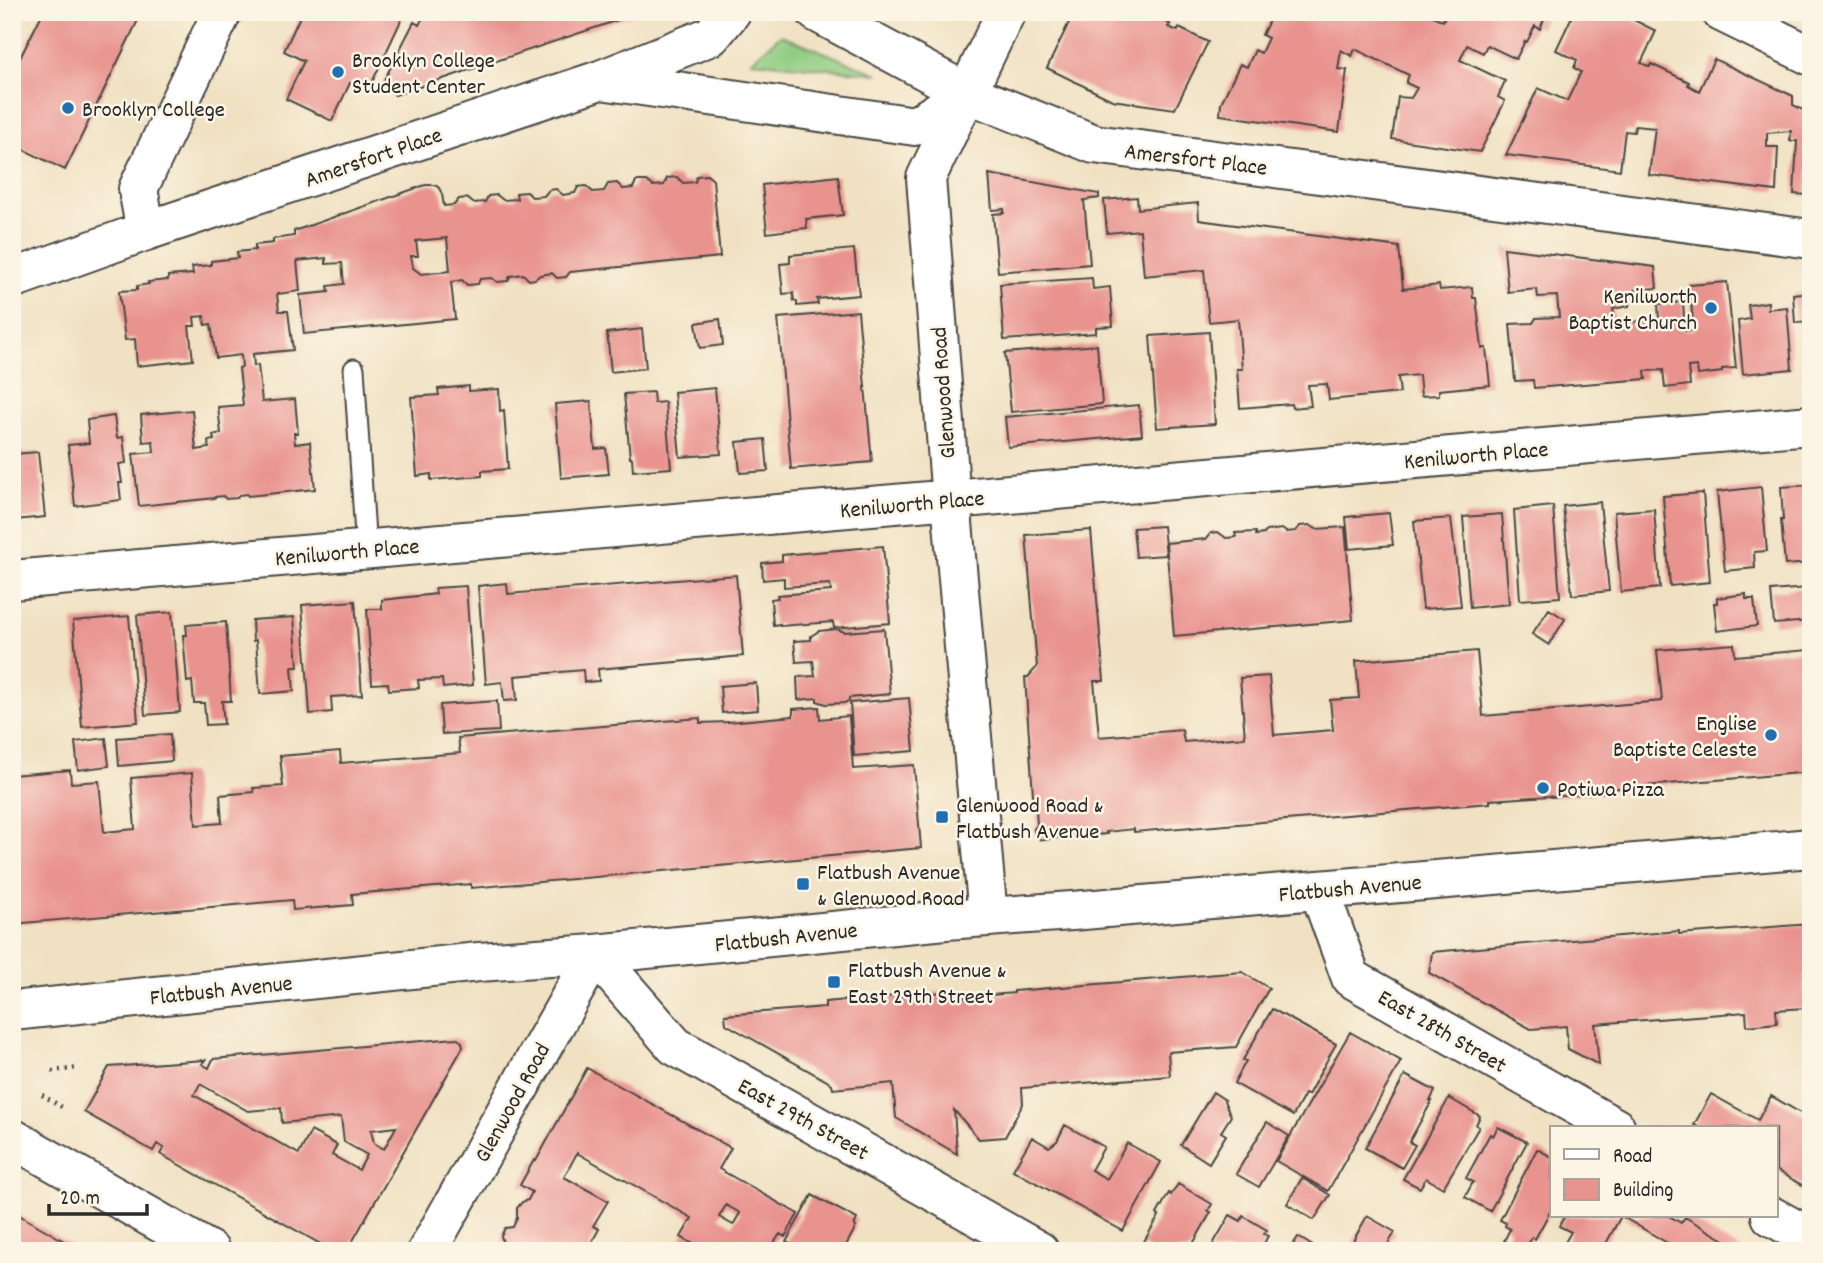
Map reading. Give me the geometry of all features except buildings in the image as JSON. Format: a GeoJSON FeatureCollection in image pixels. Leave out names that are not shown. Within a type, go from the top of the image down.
{"type":"FeatureCollection","features":[{"type":"Feature","properties":{"kind":"street"},"geometry":{"type":"LineString","coordinates":[[146,231],[138,189],[222,12]]}},
{"type":"Feature","properties":{"kind":"street","name":"Amersfort Place"},"geometry":{"type":"LineString","coordinates":[[12,279],[146,231],[600,80],[711,36],[731,12]]}},
{"type":"Feature","properties":{"kind":"street"},"geometry":{"type":"LineString","coordinates":[[816,12],[967,93]]}},
{"type":"Feature","properties":{"kind":"street","name":"Glenwood Road"},"geometry":{"type":"LineString","coordinates":[[988,916],[926,178],[1006,12]]}},
{"type":"Feature","properties":{"kind":"street"},"geometry":{"type":"LineString","coordinates":[[1721,12],[1811,56]]}},
{"type":"Feature","properties":{"kind":"street","name":"Amersfort Place"},"geometry":{"type":"LineString","coordinates":[[600,80],[915,126],[967,93],[1094,145],[1811,239]]}},
{"type":"Feature","properties":{"kind":"street","name":"Kenilworth Place"},"geometry":{"type":"LineString","coordinates":[[12,580],[1811,425]]}},
{"type":"Feature","properties":{"kind":"street","name":"Flatbush Avenue"},"geometry":{"type":"LineString","coordinates":[[12,1011],[479,962],[595,954],[988,916],[1811,848]]}},
{"type":"Feature","properties":{"kind":"street","name":"East 28th Street"},"geometry":{"type":"LineString","coordinates":[[1319,890],[1351,978],[1612,1126]]}},
{"type":"Feature","properties":{"kind":"street","name":"Glenwood Road"},"geometry":{"type":"LineString","coordinates":[[427,1251],[595,954]]}},
{"type":"Feature","properties":{"kind":"street","name":"East 29th Street"},"geometry":{"type":"LineString","coordinates":[[595,954],[675,1046],[1039,1251]]}},
{"type":"Feature","properties":{"kind":"street"},"geometry":{"type":"LineString","coordinates":[[12,1138],[210,1251]]}},
{"type":"Feature","properties":{"kind":"street"},"geometry":{"type":"LineString","coordinates":[[1775,1218],[1811,1238]]}},
{"type":"Feature","properties":{"kind":"lane"},"geometry":{"type":"LineString","coordinates":[[354,369],[366,550]]}},
{"type":"Feature","properties":{"kind":"path"},"geometry":{"type":"LineString","coordinates":[[12,26],[19,12]]}},
{"type":"Feature","properties":{"kind":"path"},"geometry":{"type":"LineString","coordinates":[[51,1071],[78,1068]]}},
{"type":"Feature","properties":{"kind":"path"},"geometry":{"type":"LineString","coordinates":[[42,1095],[65,1109]]}},
{"type":"Feature","properties":{"kind":"green space"},"geometry":{"type":"Polygon","coordinates":[[[781,35],[878,74],[751,61],[781,35]]]}},
{"type":"Feature","properties":{"kind":"place","name":"Brooklyn College Student Center"},"geometry":{"type":"Point","coordinates":[338,72]}},
{"type":"Feature","properties":{"kind":"place","name":"Brooklyn College"},"geometry":{"type":"Point","coordinates":[68,108]}},
{"type":"Feature","properties":{"kind":"place","name":"Kenilworth Baptist Church"},"geometry":{"type":"Point","coordinates":[1711,308]}},
{"type":"Feature","properties":{"kind":"place","name":"Englise Baptiste Celeste"},"geometry":{"type":"Point","coordinates":[1771,735]}},
{"type":"Feature","properties":{"kind":"place","name":"Potiwa Pizza"},"geometry":{"type":"Point","coordinates":[1543,788]}},
{"type":"Feature","properties":{"kind":"place","name":"Glenwood Road & Flatbush Avenue"},"geometry":{"type":"Point","coordinates":[942,817]}},
{"type":"Feature","properties":{"kind":"place","name":"Flatbush Avenue & Glenwood Road"},"geometry":{"type":"Point","coordinates":[803,884]}},
{"type":"Feature","properties":{"kind":"place","name":"Flatbush Avenue & East 29th Street"},"geometry":{"type":"Point","coordinates":[834,982]}}]}
